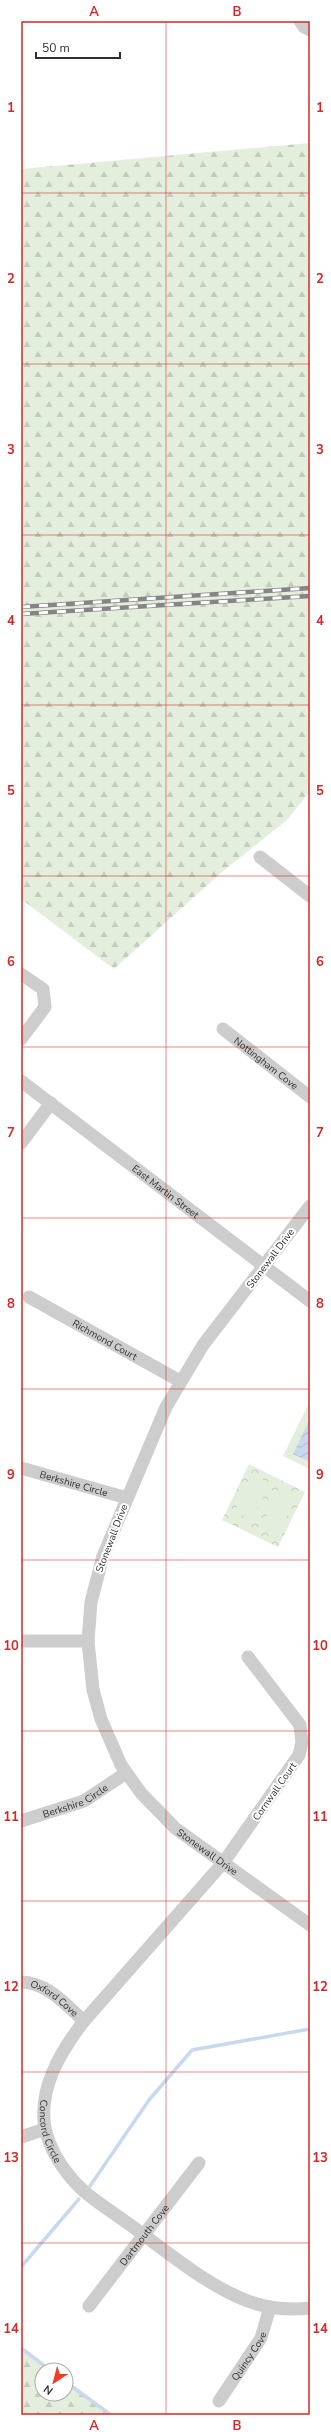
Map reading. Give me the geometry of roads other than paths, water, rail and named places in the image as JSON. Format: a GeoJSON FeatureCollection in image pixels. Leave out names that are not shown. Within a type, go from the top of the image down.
{"type":"FeatureCollection","features":[{"type":"Feature","properties":{"kind":"street"},"geometry":{"type":"LineString","coordinates":[[300,21],[304,27],[310,30]]}},
{"type":"Feature","properties":{"kind":"street"},"geometry":{"type":"LineString","coordinates":[[260,857],[310,896]]}},
{"type":"Feature","properties":{"kind":"street"},"geometry":{"type":"LineString","coordinates":[[21,974],[43,989],[45,1007],[21,1039]]}},
{"type":"Feature","properties":{"kind":"street","name":"Nottingham Cove"},"geometry":{"type":"LineString","coordinates":[[223,1029],[310,1097]]}},
{"type":"Feature","properties":{"kind":"street","name":"East Martin Street"},"geometry":{"type":"LineString","coordinates":[[21,1081],[310,1302]]}},
{"type":"Feature","properties":{"kind":"street"},"geometry":{"type":"LineString","coordinates":[[21,1143],[51,1103]]}},
{"type":"Feature","properties":{"kind":"street","name":"Stonewall Drive"},"geometry":{"type":"LineString","coordinates":[[310,1206],[203,1345],[180,1381],[166,1407],[127,1498],[97,1574],[91,1602],[88,1641],[93,1690],[101,1719],[126,1773],[157,1812],[175,1828],[310,1925]]}},
{"type":"Feature","properties":{"kind":"street","name":"Richmond Court"},"geometry":{"type":"LineString","coordinates":[[30,1297],[180,1381]]}},
{"type":"Feature","properties":{"kind":"street","name":"Berkshire Circle"},"geometry":{"type":"LineString","coordinates":[[21,1468],[127,1498]]}},
{"type":"Feature","properties":{"kind":"street"},"geometry":{"type":"LineString","coordinates":[[21,1641],[88,1641]]}},
{"type":"Feature","properties":{"kind":"street","name":"Cornwall Court"},"geometry":{"type":"LineString","coordinates":[[223,1863],[299,1755],[302,1742],[300,1725],[248,1657]]}},
{"type":"Feature","properties":{"kind":"street","name":"Berkshire Circle"},"geometry":{"type":"LineString","coordinates":[[21,1821],[84,1800],[126,1773]]}},
{"type":"Feature","properties":{"kind":"street","name":"Concord Circle"},"geometry":{"type":"LineString","coordinates":[[223,1863],[84,2021],[67,2044],[49,2081],[45,2102],[45,2129],[60,2163],[88,2194],[218,2287],[237,2296],[270,2307],[310,2308]]}},
{"type":"Feature","properties":{"kind":"street","name":"Oxford Cove"},"geometry":{"type":"LineString","coordinates":[[21,1982],[38,1984],[47,1989],[84,2021]]}},
{"type":"Feature","properties":{"kind":"street"},"geometry":{"type":"LineString","coordinates":[[21,2137],[45,2129]]}},
{"type":"Feature","properties":{"kind":"street","name":"Dartmouth Cove"},"geometry":{"type":"LineString","coordinates":[[89,2306],[142,2234],[198,2163]]}},
{"type":"Feature","properties":{"kind":"street","name":"Quincy Cove"},"geometry":{"type":"LineString","coordinates":[[219,2401],[261,2338],[270,2307]]}},
{"type":"Feature","properties":{"kind":"water"},"geometry":{"type":"Polygon","coordinates":[[[309,1421],[310,1422],[310,1462],[293,1454],[309,1421]]]}},
{"type":"Feature","properties":{"kind":"waterway"},"geometry":{"type":"LineString","coordinates":[[90,2186],[149,2100],[192,2050],[310,2029]]}},
{"type":"Feature","properties":{"kind":"waterway"},"geometry":{"type":"LineString","coordinates":[[21,2267],[79,2199]]}},
{"type":"Feature","properties":{"kind":"waterway"},"geometry":{"type":"LineString","coordinates":[[21,2348],[39,2362]]}},
{"type":"Feature","properties":{"kind":"waterway"},"geometry":{"type":"LineString","coordinates":[[74,2388],[111,2415]]}},
{"type":"Feature","properties":{"kind":"railway"},"geometry":{"type":"LineString","coordinates":[[21,607],[310,588]]}},
{"type":"Feature","properties":{"kind":"railway"},"geometry":{"type":"LineString","coordinates":[[21,614],[310,596]]}}]}
